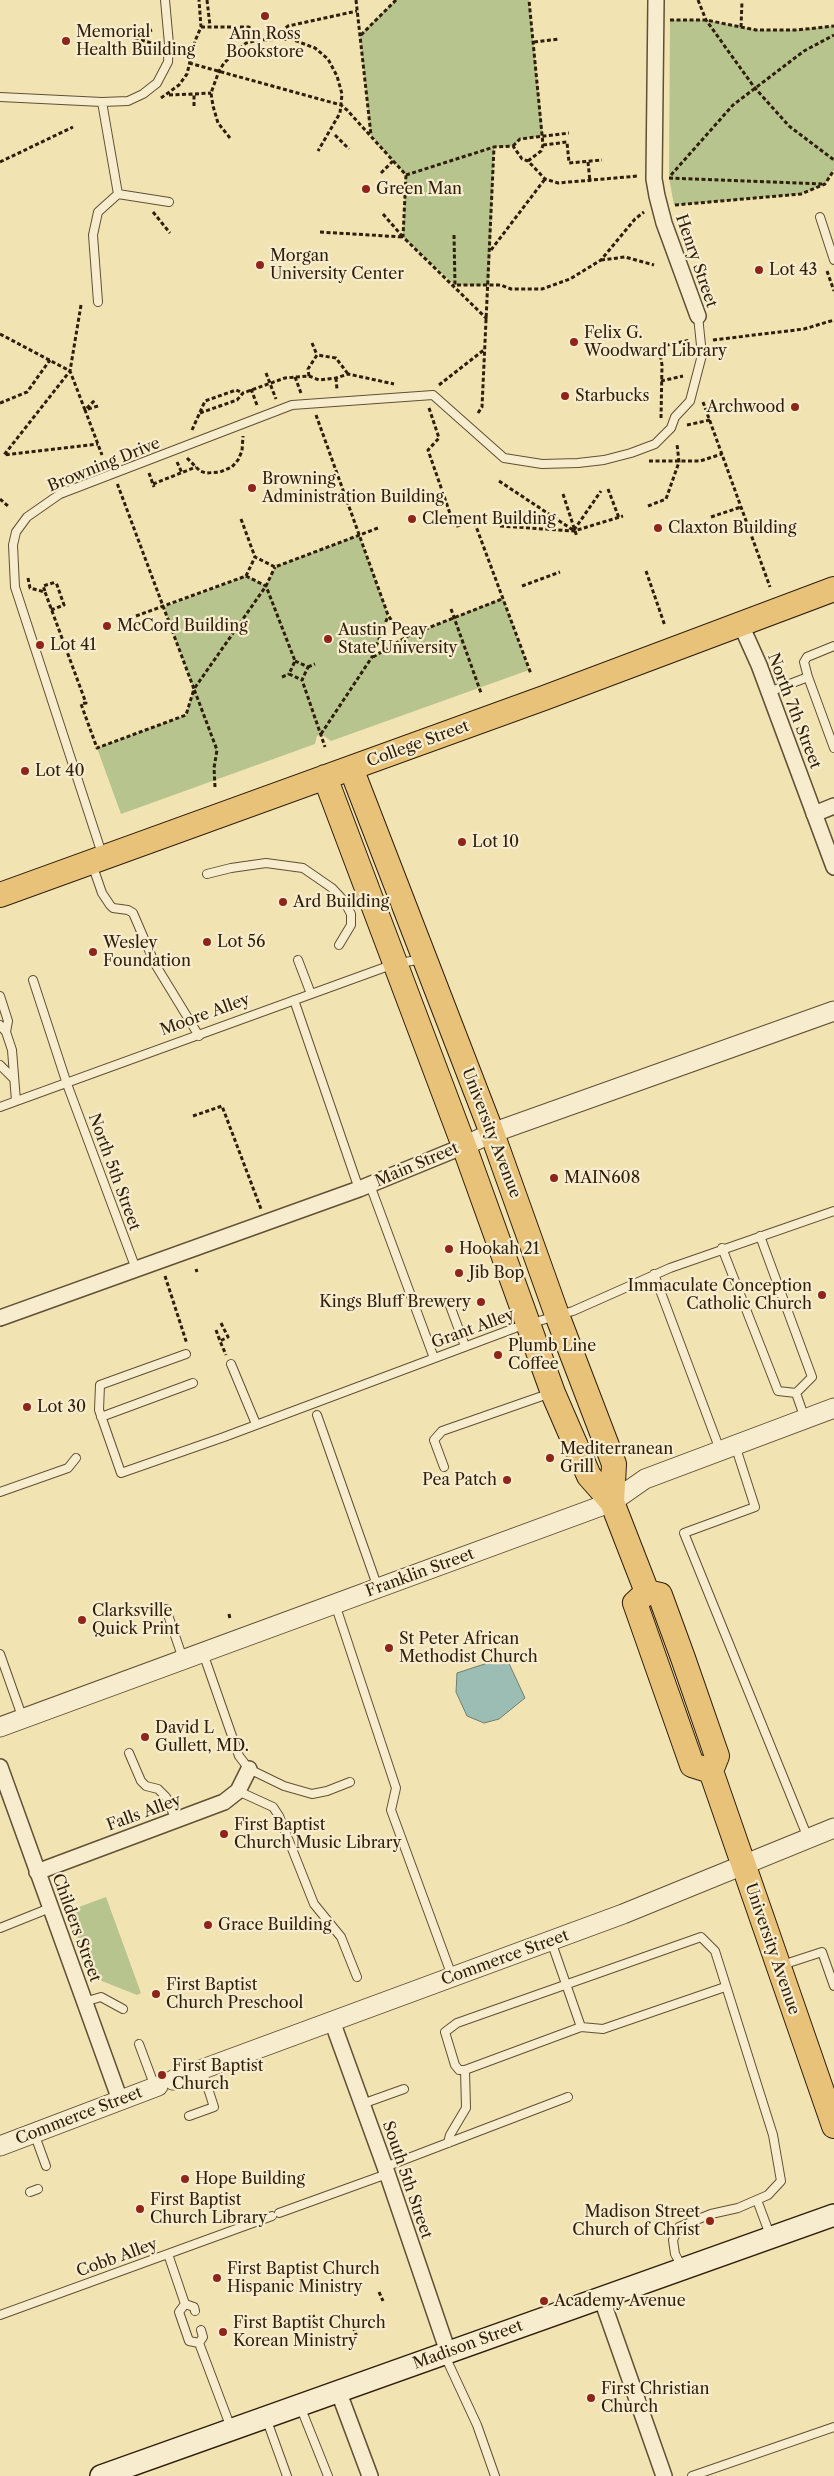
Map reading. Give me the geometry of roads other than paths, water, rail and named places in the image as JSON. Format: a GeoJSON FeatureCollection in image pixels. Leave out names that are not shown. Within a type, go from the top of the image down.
{"type":"FeatureCollection","features":[{"type":"Feature","properties":{"kind":"main road","name":"College Street"},"geometry":{"type":"LineString","coordinates":[[0,895],[98,861],[742,625],[834,589]]}},
{"type":"Feature","properties":{"kind":"main road","name":"University Avenue"},"geometry":{"type":"LineString","coordinates":[[351,768],[423,959],[492,1133],[557,1315],[614,1464],[612,1502]]}},
{"type":"Feature","properties":{"kind":"main road","name":"University Avenue"},"geometry":{"type":"LineString","coordinates":[[325,777],[464,1146],[553,1393],[589,1476],[612,1502],[647,1592],[660,1595],[717,1756],[711,1771],[777,1967],[834,2126]]}},
{"type":"Feature","properties":{"kind":"main road","name":"Madison Street"},"geometry":{"type":"LineString","coordinates":[[101,2476],[132,2471],[231,2430],[770,2236],[834,2215]]}},
{"type":"Feature","properties":{"kind":"street","name":"Henry Street"},"geometry":{"type":"LineString","coordinates":[[656,0],[662,178],[660,209],[698,316]]}},
{"type":"Feature","properties":{"kind":"street","name":"North 7th Street"},"geometry":{"type":"LineString","coordinates":[[742,625],[834,867]]}},
{"type":"Feature","properties":{"kind":"street"},"geometry":{"type":"LineString","coordinates":[[814,814],[834,806]]}},
{"type":"Feature","properties":{"kind":"street","name":"Main Street"},"geometry":{"type":"LineString","coordinates":[[0,1318],[364,1187],[492,1133],[834,1011]]}},
{"type":"Feature","properties":{"kind":"street","name":"Franklin Street"},"geometry":{"type":"LineString","coordinates":[[0,1727],[612,1502],[644,1479],[834,1408]]}},
{"type":"Feature","properties":{"kind":"street","name":"Childers Street"},"geometry":{"type":"LineString","coordinates":[[0,1767],[120,2100]]}},
{"type":"Feature","properties":{"kind":"street","name":"Falls Alley"},"geometry":{"type":"LineString","coordinates":[[37,1872],[224,1802],[238,1790],[249,1769]]}},
{"type":"Feature","properties":{"kind":"street","name":"Commerce Street"},"geometry":{"type":"LineString","coordinates":[[0,2146],[551,1941],[834,1828]]}},
{"type":"Feature","properties":{"kind":"street","name":"South 5th Street"},"geometry":{"type":"LineString","coordinates":[[332,2021],[386,2170],[446,2353]]}},
{"type":"Feature","properties":{"kind":"street"},"geometry":{"type":"LineString","coordinates":[[601,2297],[664,2476]]}},
{"type":"Feature","properties":{"kind":"street"},"geometry":{"type":"LineString","coordinates":[[339,2392],[370,2476]]}},
{"type":"Feature","properties":{"kind":"lane"},"geometry":{"type":"LineString","coordinates":[[0,97],[102,102],[128,101],[143,94],[157,83],[164,72],[169,44],[165,0]]}},
{"type":"Feature","properties":{"kind":"lane"},"geometry":{"type":"LineString","coordinates":[[102,102],[118,194]]}},
{"type":"Feature","properties":{"kind":"lane"},"geometry":{"type":"LineString","coordinates":[[118,194],[169,202]]}},
{"type":"Feature","properties":{"kind":"lane"},"geometry":{"type":"LineString","coordinates":[[98,302],[93,235],[98,212],[118,194]]}},
{"type":"Feature","properties":{"kind":"lane"},"geometry":{"type":"LineString","coordinates":[[820,217],[834,260]]}},
{"type":"Feature","properties":{"kind":"lane","name":"Henry Street"},"geometry":{"type":"LineString","coordinates":[[451,410],[479,438],[504,458],[542,464],[578,463],[604,460],[655,444],[671,428],[675,417],[690,401],[702,355],[698,316]]}},
{"type":"Feature","properties":{"kind":"lane","name":"Browning Drive"},"geometry":{"type":"LineString","coordinates":[[199,1036],[155,964],[133,913],[128,910],[113,908],[102,893],[98,861],[80,787],[14,587],[12,545],[16,532],[27,517],[60,494],[292,405],[423,395],[433,396],[451,410]]}},
{"type":"Feature","properties":{"kind":"lane"},"geometry":{"type":"LineString","coordinates":[[834,646],[807,657],[804,662],[834,748]]}},
{"type":"Feature","properties":{"kind":"lane"},"geometry":{"type":"LineString","coordinates":[[769,692],[808,676]]}},
{"type":"Feature","properties":{"kind":"lane"},"geometry":{"type":"LineString","coordinates":[[207,874],[250,864],[266,863],[303,868],[332,888],[344,901],[351,914],[351,925],[339,945]]}},
{"type":"Feature","properties":{"kind":"lane","name":"Moore Alley"},"geometry":{"type":"LineString","coordinates":[[0,1107],[394,964],[423,959]]}},
{"type":"Feature","properties":{"kind":"lane"},"geometry":{"type":"LineString","coordinates":[[298,960],[311,994]]}},
{"type":"Feature","properties":{"kind":"lane","name":"North 5th Street"},"geometry":{"type":"LineString","coordinates":[[33,980],[67,1084],[136,1269]]}},
{"type":"Feature","properties":{"kind":"lane"},"geometry":{"type":"LineString","coordinates":[[0,996],[8,1021],[6,1032]]}},
{"type":"Feature","properties":{"kind":"lane"},"geometry":{"type":"LineString","coordinates":[[294,1000],[364,1187],[434,1358]]}},
{"type":"Feature","properties":{"kind":"lane"},"geometry":{"type":"LineString","coordinates":[[0,1025],[6,1032],[12,1050],[16,1101]]}},
{"type":"Feature","properties":{"kind":"lane"},"geometry":{"type":"LineString","coordinates":[[0,1065],[13,1078]]}},
{"type":"Feature","properties":{"kind":"lane","name":"Grant Alley"},"geometry":{"type":"LineString","coordinates":[[101,1417],[120,1473],[465,1346],[528,1324],[573,1311],[654,1274],[722,1248],[834,1211]]}},
{"type":"Feature","properties":{"kind":"lane"},"geometry":{"type":"LineString","coordinates":[[760,1236],[812,1377],[796,1393]]}},
{"type":"Feature","properties":{"kind":"lane"},"geometry":{"type":"LineString","coordinates":[[722,1248],[778,1391],[796,1393]]}},
{"type":"Feature","properties":{"kind":"lane"},"geometry":{"type":"LineString","coordinates":[[654,1274],[755,1507],[684,1532],[809,1838]]}},
{"type":"Feature","properties":{"kind":"lane"},"geometry":{"type":"LineString","coordinates":[[449,1303],[465,1346]]}},
{"type":"Feature","properties":{"kind":"lane"},"geometry":{"type":"LineString","coordinates":[[186,1354],[100,1385],[98,1404],[101,1417],[193,1383]]}},
{"type":"Feature","properties":{"kind":"lane"},"geometry":{"type":"LineString","coordinates":[[231,1364],[256,1424]]}},
{"type":"Feature","properties":{"kind":"lane"},"geometry":{"type":"LineString","coordinates":[[444,1467],[434,1440],[442,1431],[553,1393]]}},
{"type":"Feature","properties":{"kind":"lane"},"geometry":{"type":"LineString","coordinates":[[796,1393],[805,1419]]}},
{"type":"Feature","properties":{"kind":"lane"},"geometry":{"type":"LineString","coordinates":[[317,1414],[378,1588]]}},
{"type":"Feature","properties":{"kind":"lane"},"geometry":{"type":"LineString","coordinates":[[0,1492],[68,1468],[76,1458]]}},
{"type":"Feature","properties":{"kind":"lane"},"geometry":{"type":"LineString","coordinates":[[335,1604],[396,1788],[391,1810],[452,1978]]}},
{"type":"Feature","properties":{"kind":"lane"},"geometry":{"type":"LineString","coordinates":[[166,1609],[183,1660]]}},
{"type":"Feature","properties":{"kind":"lane"},"geometry":{"type":"LineString","coordinates":[[203,1652],[239,1756],[249,1769],[284,1786],[312,1794],[327,1791],[350,1782]]}},
{"type":"Feature","properties":{"kind":"lane"},"geometry":{"type":"LineString","coordinates":[[0,1654],[23,1718]]}},
{"type":"Feature","properties":{"kind":"lane"},"geometry":{"type":"LineString","coordinates":[[129,1753],[140,1781],[146,1786],[158,1789],[166,1796],[176,1820]]}},
{"type":"Feature","properties":{"kind":"lane"},"geometry":{"type":"LineString","coordinates":[[238,1790],[273,1807],[279,1816],[314,1904],[341,1937],[357,1977]]}},
{"type":"Feature","properties":{"kind":"lane"},"geometry":{"type":"LineString","coordinates":[[0,1928],[50,1908]]}},
{"type":"Feature","properties":{"kind":"lane"},"geometry":{"type":"LineString","coordinates":[[683,2268],[675,2254],[673,2240],[679,2227],[711,2214],[738,2208],[757,2200],[768,2195],[781,2181],[780,2163],[774,2135],[724,1987],[715,1951],[701,1937],[450,2027],[445,2032],[445,2038],[455,2064],[459,2070],[465,2070],[581,2027],[603,2029],[724,1987]]}},
{"type":"Feature","properties":{"kind":"lane"},"geometry":{"type":"LineString","coordinates":[[551,1941],[581,2027]]}},
{"type":"Feature","properties":{"kind":"lane"},"geometry":{"type":"LineString","coordinates":[[777,1967],[822,1952],[834,1986]]}},
{"type":"Feature","properties":{"kind":"lane"},"geometry":{"type":"LineString","coordinates":[[84,2002],[101,1997],[123,2009]]}},
{"type":"Feature","properties":{"kind":"lane"},"geometry":{"type":"LineString","coordinates":[[139,2044],[162,2085]]}},
{"type":"Feature","properties":{"kind":"lane"},"geometry":{"type":"LineString","coordinates":[[189,2116],[214,2107],[202,2070]]}},
{"type":"Feature","properties":{"kind":"lane"},"geometry":{"type":"LineString","coordinates":[[448,2143],[450,2135],[466,2108],[465,2070]]}},
{"type":"Feature","properties":{"kind":"lane"},"geometry":{"type":"LineString","coordinates":[[362,2104],[404,2089]]}},
{"type":"Feature","properties":{"kind":"lane","name":"Cobb Alley"},"geometry":{"type":"LineString","coordinates":[[0,2315],[276,2215],[448,2143],[568,2097]]}},
{"type":"Feature","properties":{"kind":"lane"},"geometry":{"type":"LineString","coordinates":[[34,2133],[46,2166]]}},
{"type":"Feature","properties":{"kind":"lane"},"geometry":{"type":"LineString","coordinates":[[30,2192],[38,2189]]}},
{"type":"Feature","properties":{"kind":"lane"},"geometry":{"type":"LineString","coordinates":[[757,2200],[770,2236]]}},
{"type":"Feature","properties":{"kind":"lane"},"geometry":{"type":"LineString","coordinates":[[168,2254],[185,2304]]}},
{"type":"Feature","properties":{"kind":"lane"},"geometry":{"type":"LineString","coordinates":[[185,2304],[194,2307],[195,2311]]}},
{"type":"Feature","properties":{"kind":"lane"},"geometry":{"type":"LineString","coordinates":[[185,2304],[180,2312],[190,2341],[199,2343]]}},
{"type":"Feature","properties":{"kind":"lane"},"geometry":{"type":"LineString","coordinates":[[199,2343],[203,2337],[201,2330]]}},
{"type":"Feature","properties":{"kind":"lane"},"geometry":{"type":"LineString","coordinates":[[199,2343],[231,2430]]}},
{"type":"Feature","properties":{"kind":"lane"},"geometry":{"type":"LineString","coordinates":[[446,2353],[477,2425],[495,2476]]}},
{"type":"Feature","properties":{"kind":"lane"},"geometry":{"type":"LineString","coordinates":[[300,2406],[328,2476]]}},
{"type":"Feature","properties":{"kind":"lane"},"geometry":{"type":"LineString","coordinates":[[266,2418],[287,2476]]}},
{"type":"Feature","properties":{"kind":"lane"},"geometry":{"type":"LineString","coordinates":[[692,2476],[834,2427]]}},
{"type":"Feature","properties":{"kind":"water"},"geometry":{"type":"Polygon","coordinates":[[[506,1657],[525,1698],[499,1719],[484,1723],[467,1716],[456,1692],[457,1673],[506,1657]]]}},
{"type":"Feature","properties":{"kind":"place","name":"Ann Ross Bookstore"},"geometry":{"type":"Point","coordinates":[265,16]}},
{"type":"Feature","properties":{"kind":"place","name":"Memorial Health Building"},"geometry":{"type":"Point","coordinates":[66,41]}},
{"type":"Feature","properties":{"kind":"place","name":"Green Man"},"geometry":{"type":"Point","coordinates":[366,189]}},
{"type":"Feature","properties":{"kind":"place","name":"Morgan University Center"},"geometry":{"type":"Point","coordinates":[260,265]}},
{"type":"Feature","properties":{"kind":"place","name":"Lot 43"},"geometry":{"type":"Point","coordinates":[759,270]}},
{"type":"Feature","properties":{"kind":"place","name":"Felix G. Woodward Library"},"geometry":{"type":"Point","coordinates":[574,342]}},
{"type":"Feature","properties":{"kind":"place","name":"Starbucks"},"geometry":{"type":"Point","coordinates":[565,396]}},
{"type":"Feature","properties":{"kind":"place","name":"Archwood"},"geometry":{"type":"Point","coordinates":[795,407]}},
{"type":"Feature","properties":{"kind":"place","name":"Browning Administration Building"},"geometry":{"type":"Point","coordinates":[252,488]}},
{"type":"Feature","properties":{"kind":"place","name":"Clement Building"},"geometry":{"type":"Point","coordinates":[412,519]}},
{"type":"Feature","properties":{"kind":"place","name":"Claxton Building"},"geometry":{"type":"Point","coordinates":[658,528]}},
{"type":"Feature","properties":{"kind":"place","name":"McCord Building"},"geometry":{"type":"Point","coordinates":[107,626]}},
{"type":"Feature","properties":{"kind":"place","name":"Austin Peay State University"},"geometry":{"type":"Point","coordinates":[328,639]}},
{"type":"Feature","properties":{"kind":"place","name":"Lot 41"},"geometry":{"type":"Point","coordinates":[40,645]}},
{"type":"Feature","properties":{"kind":"place","name":"Lot 40"},"geometry":{"type":"Point","coordinates":[25,771]}},
{"type":"Feature","properties":{"kind":"place","name":"Lot 10"},"geometry":{"type":"Point","coordinates":[462,842]}},
{"type":"Feature","properties":{"kind":"place","name":"Ard Building"},"geometry":{"type":"Point","coordinates":[283,902]}},
{"type":"Feature","properties":{"kind":"place","name":"Lot 56"},"geometry":{"type":"Point","coordinates":[207,942]}},
{"type":"Feature","properties":{"kind":"place","name":"Wesley Foundation"},"geometry":{"type":"Point","coordinates":[93,952]}},
{"type":"Feature","properties":{"kind":"place","name":"MAIN608"},"geometry":{"type":"Point","coordinates":[554,1178]}},
{"type":"Feature","properties":{"kind":"place","name":"Hookah 21"},"geometry":{"type":"Point","coordinates":[449,1249]}},
{"type":"Feature","properties":{"kind":"place","name":"Jib Bop"},"geometry":{"type":"Point","coordinates":[459,1273]}},
{"type":"Feature","properties":{"kind":"place","name":"Immaculate Conception Catholic Church"},"geometry":{"type":"Point","coordinates":[822,1295]}},
{"type":"Feature","properties":{"kind":"place","name":"Kings Bluff Brewery"},"geometry":{"type":"Point","coordinates":[481,1302]}},
{"type":"Feature","properties":{"kind":"place","name":"Plumb Line Coffee"},"geometry":{"type":"Point","coordinates":[498,1355]}},
{"type":"Feature","properties":{"kind":"place","name":"Lot 30"},"geometry":{"type":"Point","coordinates":[27,1407]}},
{"type":"Feature","properties":{"kind":"place","name":"Mediterranean Grill"},"geometry":{"type":"Point","coordinates":[550,1458]}},
{"type":"Feature","properties":{"kind":"place","name":"Pea Patch"},"geometry":{"type":"Point","coordinates":[507,1480]}},
{"type":"Feature","properties":{"kind":"place","name":"Clarksville Quick Print"},"geometry":{"type":"Point","coordinates":[82,1620]}},
{"type":"Feature","properties":{"kind":"place","name":"St Peter African Methodist Church"},"geometry":{"type":"Point","coordinates":[389,1648]}},
{"type":"Feature","properties":{"kind":"place","name":"David L Gullett, MD."},"geometry":{"type":"Point","coordinates":[145,1737]}},
{"type":"Feature","properties":{"kind":"place","name":"First Baptist Church Music Library"},"geometry":{"type":"Point","coordinates":[224,1834]}},
{"type":"Feature","properties":{"kind":"place","name":"Grace Building"},"geometry":{"type":"Point","coordinates":[208,1925]}},
{"type":"Feature","properties":{"kind":"place","name":"First Baptist Church Preschool"},"geometry":{"type":"Point","coordinates":[156,1994]}},
{"type":"Feature","properties":{"kind":"place","name":"First Baptist Church"},"geometry":{"type":"Point","coordinates":[162,2075]}},
{"type":"Feature","properties":{"kind":"place","name":"Hope Building"},"geometry":{"type":"Point","coordinates":[185,2179]}},
{"type":"Feature","properties":{"kind":"place","name":"First Baptist Church Library"},"geometry":{"type":"Point","coordinates":[140,2209]}},
{"type":"Feature","properties":{"kind":"place","name":"Madison Street Church of Christ"},"geometry":{"type":"Point","coordinates":[710,2221]}},
{"type":"Feature","properties":{"kind":"place","name":"First Baptist Church Hispanic Ministry"},"geometry":{"type":"Point","coordinates":[217,2278]}},
{"type":"Feature","properties":{"kind":"place","name":"Academy Avenue"},"geometry":{"type":"Point","coordinates":[544,2301]}},
{"type":"Feature","properties":{"kind":"place","name":"First Baptist Church Korean Ministry"},"geometry":{"type":"Point","coordinates":[223,2332]}},
{"type":"Feature","properties":{"kind":"place","name":"First Christian Church"},"geometry":{"type":"Point","coordinates":[591,2398]}}]}
